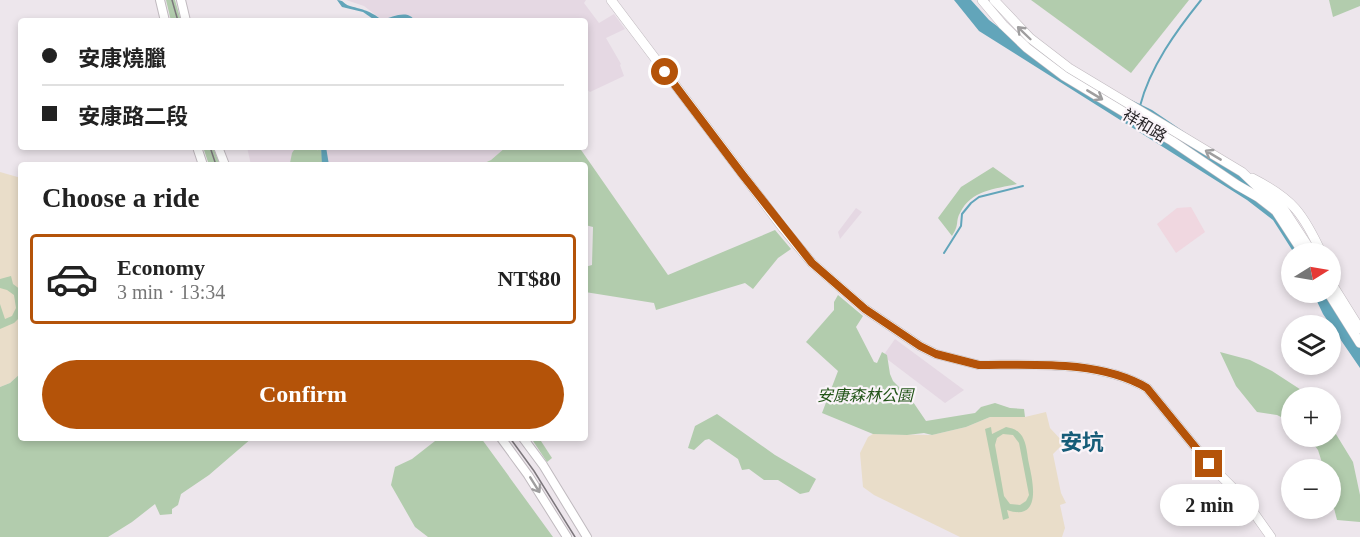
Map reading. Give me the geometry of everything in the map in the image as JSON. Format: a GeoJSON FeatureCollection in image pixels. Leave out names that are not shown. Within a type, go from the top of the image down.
{"type":"FeatureCollection","features":[{"type":"Feature","properties":{"kind":"main road"},"geometry":{"type":"LineString","coordinates":[[611,0],[783,228],[812,263],[865,309],[920,346],[936,354],[968,363],[1084,368],[1106,372],[1147,388],[1209,464],[1244,499],[1271,537]]}},
{"type":"Feature","properties":{"kind":"main road","name":"祥和路"},"geometry":{"type":"LineString","coordinates":[[982,0],[1027,48],[1140,116],[1258,197],[1276,211],[1297,243]]}},
{"type":"Feature","properties":{"kind":"main road","name":"祥和路"},"geometry":{"type":"LineString","coordinates":[[994,0],[1056,64]]}},
{"type":"Feature","properties":{"kind":"main road","name":"祥和路"},"geometry":{"type":"LineString","coordinates":[[1140,116],[1242,172],[1281,205],[1306,243]]}},
{"type":"Feature","properties":{"kind":"main road"},"geometry":{"type":"LineString","coordinates":[[1242,172],[1263,183],[1295,206],[1317,243]]}},
{"type":"Feature","properties":{"kind":"main road"},"geometry":{"type":"LineString","coordinates":[[1341,294],[1353,319]]}},
{"type":"Feature","properties":{"kind":"main road"},"geometry":{"type":"LineString","coordinates":[[1341,299],[1360,329]]}},
{"type":"Feature","properties":{"kind":"main road"},"geometry":{"type":"LineString","coordinates":[[1335,303],[1360,343]]}},
{"type":"Feature","properties":{"kind":"street"},"geometry":{"type":"LineString","coordinates":[[160,0],[164,18]]}},
{"type":"Feature","properties":{"kind":"street"},"geometry":{"type":"LineString","coordinates":[[181,0],[185,18]]}},
{"type":"Feature","properties":{"kind":"street"},"geometry":{"type":"LineString","coordinates":[[503,441],[528,475],[567,537]]}},
{"type":"Feature","properties":{"kind":"street"},"geometry":{"type":"LineString","coordinates":[[525,441],[543,465],[587,537]]}},
{"type":"Feature","properties":{"kind":"shaded area"},"geometry":{"type":"Polygon","coordinates":[[[346,0],[586,0],[584,3],[599,23],[614,14],[625,29],[606,38],[621,64],[624,76],[590,92],[588,90],[588,18],[379,18],[364,6],[346,0]]]}},
{"type":"Feature","properties":{"kind":"shaded area"},"geometry":{"type":"Polygon","coordinates":[[[248,150],[503,150],[487,162],[250,162],[248,150]]]}},
{"type":"Feature","properties":{"kind":"shaded area"},"geometry":{"type":"Polygon","coordinates":[[[0,172],[18,177],[18,376],[10,383],[0,387],[0,172]]]}},
{"type":"Feature","properties":{"kind":"shaded area"},"geometry":{"type":"Polygon","coordinates":[[[1191,207],[1205,232],[1176,253],[1157,224],[1177,208],[1191,207]]]}},
{"type":"Feature","properties":{"kind":"shaded area"},"geometry":{"type":"Polygon","coordinates":[[[856,208],[862,212],[840,239],[838,232],[856,208]]]}},
{"type":"Feature","properties":{"kind":"shaded area"},"geometry":{"type":"Polygon","coordinates":[[[895,339],[964,390],[945,403],[883,356],[895,339]]]}},
{"type":"Feature","properties":{"kind":"shaded area"},"geometry":{"type":"Polygon","coordinates":[[[1046,412],[1050,428],[1064,443],[1053,454],[1061,493],[1066,503],[1060,505],[1065,528],[1062,537],[960,537],[874,495],[863,487],[860,453],[868,437],[873,434],[932,435],[966,427],[990,417],[1025,417],[1046,412]]]}},
{"type":"Feature","properties":{"kind":"green space"},"geometry":{"type":"Polygon","coordinates":[[[166,0],[175,0],[180,18],[170,18],[166,0]]]}},
{"type":"Feature","properties":{"kind":"green space"},"geometry":{"type":"Polygon","coordinates":[[[1031,0],[1189,0],[1131,73],[1031,0]]]}},
{"type":"Feature","properties":{"kind":"green space"},"geometry":{"type":"Polygon","coordinates":[[[1329,0],[1360,0],[1360,6],[1333,17],[1329,0]]]}},
{"type":"Feature","properties":{"kind":"green space"},"geometry":{"type":"Polygon","coordinates":[[[204,150],[214,150],[219,162],[208,162],[204,150]]]}},
{"type":"Feature","properties":{"kind":"green space"},"geometry":{"type":"Polygon","coordinates":[[[294,150],[321,150],[323,162],[290,162],[294,150]]]}},
{"type":"Feature","properties":{"kind":"green space"},"geometry":{"type":"Polygon","coordinates":[[[503,150],[581,150],[668,275],[775,230],[791,249],[778,258],[753,289],[745,283],[656,310],[654,303],[588,292],[588,266],[592,265],[593,227],[588,226],[588,162],[487,162],[503,150]]]}},
{"type":"Feature","properties":{"kind":"green space"},"geometry":{"type":"Polygon","coordinates":[[[993,167],[1017,184],[992,189],[970,199],[960,213],[952,236],[938,218],[961,187],[993,167]]]}},
{"type":"Feature","properties":{"kind":"green space"},"geometry":{"type":"Polygon","coordinates":[[[11,276],[13,284],[18,288],[18,319],[0,329],[0,304],[5,319],[12,316],[16,308],[14,295],[0,288],[0,279],[11,276]]]}},
{"type":"Feature","properties":{"kind":"green space","name":"安康森林公園"},"geometry":{"type":"Polygon","coordinates":[[[838,295],[863,316],[856,327],[874,362],[877,363],[882,352],[887,355],[893,381],[911,399],[926,421],[975,413],[981,407],[995,403],[1010,408],[1024,409],[1025,417],[990,417],[966,427],[932,435],[924,433],[907,435],[873,434],[822,413],[838,371],[806,342],[834,310],[834,302],[838,295]]]}},
{"type":"Feature","properties":{"kind":"green space"},"geometry":{"type":"Polygon","coordinates":[[[1220,352],[1250,360],[1297,387],[1281,387],[1281,417],[1257,412],[1236,386],[1220,352]]]}},
{"type":"Feature","properties":{"kind":"green space"},"geometry":{"type":"Polygon","coordinates":[[[18,376],[18,441],[249,441],[209,475],[181,494],[178,505],[172,509],[172,514],[160,515],[155,504],[108,537],[0,537],[0,387],[10,383],[18,376]]]}},
{"type":"Feature","properties":{"kind":"green space"},"geometry":{"type":"Polygon","coordinates":[[[717,414],[775,455],[816,479],[809,492],[800,494],[778,480],[764,480],[749,469],[742,470],[738,459],[709,439],[694,450],[688,448],[695,426],[717,414]]]}},
{"type":"Feature","properties":{"kind":"green space"},"geometry":{"type":"Polygon","coordinates":[[[991,427],[992,434],[1006,427],[1019,432],[1027,450],[1033,498],[1026,510],[1018,512],[1007,510],[1009,518],[1003,520],[985,429],[991,427]],[[1003,434],[997,438],[995,445],[1004,496],[1010,504],[1020,505],[1029,495],[1019,443],[1013,435],[1003,434]]]}},
{"type":"Feature","properties":{"kind":"green space"},"geometry":{"type":"Polygon","coordinates":[[[435,441],[483,441],[553,537],[428,537],[415,527],[391,485],[395,467],[412,459],[435,441]]]}},
{"type":"Feature","properties":{"kind":"green space"},"geometry":{"type":"Polygon","coordinates":[[[533,441],[541,441],[552,458],[547,462],[533,441]]]}},
{"type":"Feature","properties":{"kind":"green space"},"geometry":{"type":"Polygon","coordinates":[[[1341,442],[1353,462],[1360,495],[1360,522],[1337,520],[1341,519],[1341,459],[1321,459],[1316,447],[1341,447],[1341,442]]]}},
{"type":"Feature","properties":{"kind":"water"},"geometry":{"type":"Polygon","coordinates":[[[337,0],[370,12],[379,18],[372,18],[363,12],[342,7],[337,0]]]}},
{"type":"Feature","properties":{"kind":"water"},"geometry":{"type":"Polygon","coordinates":[[[954,0],[971,0],[989,20],[1001,29],[1088,79],[1152,110],[1280,197],[1310,243],[1288,243],[1273,220],[1247,200],[979,31],[954,0]]]}},
{"type":"Feature","properties":{"kind":"water"},"geometry":{"type":"Polygon","coordinates":[[[404,15],[413,18],[388,18],[404,15]]]}},
{"type":"Feature","properties":{"kind":"water"},"geometry":{"type":"Polygon","coordinates":[[[321,150],[326,150],[328,162],[322,162],[321,150]]]}},
{"type":"Feature","properties":{"kind":"water"},"geometry":{"type":"Polygon","coordinates":[[[1341,294],[1360,327],[1360,368],[1341,340],[1341,315],[1323,314],[1318,303],[1341,303],[1341,294]]]}},
{"type":"Feature","properties":{"kind":"waterway"},"geometry":{"type":"LineString","coordinates":[[1140,106],[1157,63],[1201,0]]}},
{"type":"Feature","properties":{"kind":"waterway"},"geometry":{"type":"LineString","coordinates":[[944,253],[961,226],[962,214],[971,203],[979,197],[1023,186]]}},
{"type":"Feature","properties":{"kind":"tram line"},"geometry":{"type":"LineString","coordinates":[[172,0],[177,18]]}},
{"type":"Feature","properties":{"kind":"tram line"},"geometry":{"type":"LineString","coordinates":[[211,150],[215,162]]}},
{"type":"Feature","properties":{"kind":"tram line"},"geometry":{"type":"LineString","coordinates":[[512,441],[534,471],[575,537]]}},
{"type":"Feature","properties":{"kind":"district","name":"安坑"},"geometry":{"type":"Point","coordinates":[1082,442]}},
{"type":"Feature","properties":{"kind":"route"},"geometry":{"type":"LineString","coordinates":[[665,72],[812,263],[865,309],[920,346],[936,354],[968,363],[1084,368],[1106,372],[1136,382],[1147,388],[1209,464]]}}]}
